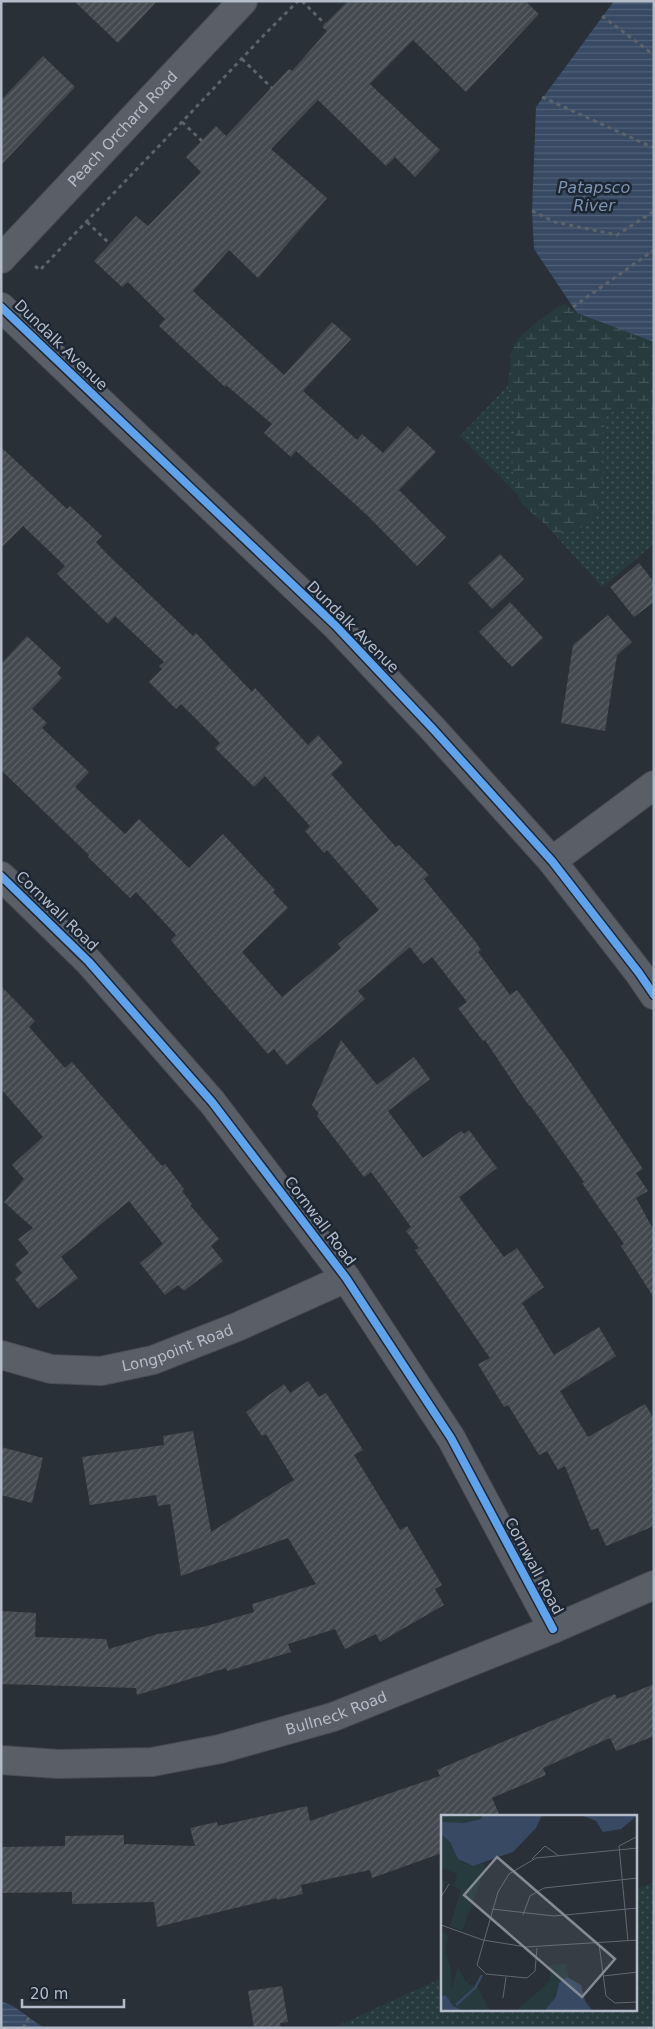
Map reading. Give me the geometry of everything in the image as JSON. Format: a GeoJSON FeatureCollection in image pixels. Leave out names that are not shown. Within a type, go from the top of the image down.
{"type":"FeatureCollection","features":[{"type":"Feature","properties":{"kind":"street","name":"Peach Orchard Road"},"geometry":{"type":"LineString","coordinates":[[7,252],[243,1]]}},
{"type":"Feature","properties":{"kind":"street","name":"Dundalk Avenue"},"geometry":{"type":"LineString","coordinates":[[1,307],[335,625],[552,861],[639,972],[654,995]]}},
{"type":"Feature","properties":{"kind":"street"},"geometry":{"type":"LineString","coordinates":[[552,861],[654,785]]}},
{"type":"Feature","properties":{"kind":"street","name":"Cornwall Road"},"geometry":{"type":"LineString","coordinates":[[1,876],[89,962],[212,1102],[346,1278],[451,1438],[552,1629]]}},
{"type":"Feature","properties":{"kind":"street","name":"Longpoint Road"},"geometry":{"type":"LineString","coordinates":[[1,1355],[51,1369],[101,1371],[162,1356],[237,1327],[346,1278]]}},
{"type":"Feature","properties":{"kind":"street","name":"Bullneck Road"},"geometry":{"type":"LineString","coordinates":[[1,1760],[58,1764],[152,1762],[220,1749],[333,1717],[654,1586]]}},
{"type":"Feature","properties":{"kind":"path"},"geometry":{"type":"LineString","coordinates":[[7,252],[40,270],[300,1],[326,24]]}},
{"type":"Feature","properties":{"kind":"path"},"geometry":{"type":"LineString","coordinates":[[602,16],[654,55]]}},
{"type":"Feature","properties":{"kind":"path"},"geometry":{"type":"LineString","coordinates":[[242,59],[272,88]]}},
{"type":"Feature","properties":{"kind":"path"},"geometry":{"type":"LineString","coordinates":[[542,98],[654,148]]}},
{"type":"Feature","properties":{"kind":"path"},"geometry":{"type":"LineString","coordinates":[[182,122],[202,141]]}},
{"type":"Feature","properties":{"kind":"path"},"geometry":{"type":"LineString","coordinates":[[532,211],[555,222],[617,235],[654,211]]}},
{"type":"Feature","properties":{"kind":"path"},"geometry":{"type":"LineString","coordinates":[[87,222],[110,244]]}},
{"type":"Feature","properties":{"kind":"path"},"geometry":{"type":"LineString","coordinates":[[573,307],[654,250]]}},
{"type":"Feature","properties":{"kind":"path"},"geometry":{"type":"LineString","coordinates":[[23,2028],[29,2017]]}},
{"type":"Feature","properties":{"kind":"green space"},"geometry":{"type":"Polygon","coordinates":[[[565,304],[577,313],[654,342],[654,410],[629,408],[612,412],[607,416],[602,436],[603,475],[596,513],[582,527],[572,532],[554,532],[522,503],[516,492],[512,467],[518,417],[508,389],[511,353],[516,341],[533,325],[559,306],[565,304]]]}},
{"type":"Feature","properties":{"kind":"green space"},"geometry":{"type":"Polygon","coordinates":[[[577,313],[654,342],[654,544],[602,587],[538,516],[460,436],[577,313]]]}},
{"type":"Feature","properties":{"kind":"green space"},"geometry":{"type":"Polygon","coordinates":[[[654,1882],[654,2028],[333,2028],[441,1978],[441,2012],[638,2012],[638,1888],[654,1882]]]}},
{"type":"Feature","properties":{"kind":"water","name":"Patapsco River"},"geometry":{"type":"Polygon","coordinates":[[[614,1],[654,1],[654,342],[577,313],[534,249],[532,211],[536,107],[614,1]]]}},
{"type":"Feature","properties":{"kind":"water"},"geometry":{"type":"Polygon","coordinates":[[[1,2001],[13,2006],[44,2028],[1,2028],[1,2001]]]}},
{"type":"Feature","properties":{"kind":"building"},"geometry":{"type":"Polygon","coordinates":[[[74,1],[157,1],[118,43],[74,1]]]}},
{"type":"Feature","properties":{"kind":"building"},"geometry":{"type":"Polygon","coordinates":[[[348,1],[525,1],[539,14],[466,92],[413,40],[370,84],[440,150],[415,177],[395,157],[386,166],[318,100],[271,149],[327,198],[258,278],[229,250],[193,291],[284,375],[332,322],[351,339],[303,391],[357,440],[362,434],[383,453],[408,426],[436,452],[399,490],[446,537],[417,566],[367,515],[296,451],[291,457],[264,433],[272,424],[226,385],[225,387],[159,326],[165,319],[128,282],[122,287],[94,261],[136,216],[148,226],[201,172],[186,157],[216,126],[226,136],[289,69],[292,71],[327,31],[322,27],[348,1]]]}},
{"type":"Feature","properties":{"kind":"building"},"geometry":{"type":"Polygon","coordinates":[[[43,56],[75,87],[1,165],[1,100],[43,56]]]}},
{"type":"Feature","properties":{"kind":"building"},"geometry":{"type":"Polygon","coordinates":[[[1,447],[67,509],[70,506],[102,536],[96,542],[107,554],[193,636],[196,633],[252,692],[255,688],[308,745],[318,735],[343,763],[331,774],[396,847],[399,845],[429,875],[424,879],[475,941],[481,950],[478,952],[510,995],[517,990],[571,1063],[643,1169],[636,1173],[648,1191],[636,1198],[652,1227],[654,1225],[654,1298],[621,1246],[624,1244],[582,1183],[584,1182],[529,1106],[485,1040],[483,1041],[458,1008],[467,1002],[432,957],[423,964],[410,947],[358,991],[365,999],[287,1065],[274,1049],[268,1054],[171,940],[176,935],[136,892],[130,898],[88,857],[89,855],[1,770],[1,664],[27,636],[61,668],[57,673],[62,678],[32,709],[47,723],[42,728],[89,772],[75,787],[125,834],[139,819],[189,868],[223,834],[275,890],[273,892],[288,908],[242,952],[282,997],[341,948],[338,944],[379,910],[327,850],[324,853],[305,831],[310,826],[265,776],[254,787],[215,748],[220,743],[181,704],[176,709],[149,682],[162,669],[159,666],[164,662],[115,616],[108,624],[57,574],[65,566],[23,526],[1,548],[1,447]]]}},
{"type":"Feature","properties":{"kind":"building"},"geometry":{"type":"Polygon","coordinates":[[[500,554],[524,579],[492,609],[468,583],[500,554]]]}},
{"type":"Feature","properties":{"kind":"building"},"geometry":{"type":"Polygon","coordinates":[[[639,563],[654,582],[654,602],[634,617],[610,587],[639,563]]]}},
{"type":"Feature","properties":{"kind":"building"},"geometry":{"type":"Polygon","coordinates":[[[510,602],[543,638],[512,667],[479,632],[510,602]]]}},
{"type":"Feature","properties":{"kind":"building"},"geometry":{"type":"Polygon","coordinates":[[[608,615],[632,642],[617,655],[605,731],[561,723],[573,645],[608,615]]]}},
{"type":"Feature","properties":{"kind":"building"},"geometry":{"type":"Polygon","coordinates":[[[1,986],[35,1021],[29,1027],[65,1068],[72,1062],[162,1166],[165,1164],[184,1189],[182,1191],[192,1204],[190,1205],[219,1239],[211,1246],[223,1261],[184,1291],[178,1285],[165,1295],[140,1263],[163,1244],[129,1201],[61,1257],[78,1278],[38,1309],[15,1279],[22,1273],[15,1264],[29,1253],[18,1239],[33,1228],[4,1202],[24,1179],[12,1165],[43,1137],[1,1089],[1,986]]]}},
{"type":"Feature","properties":{"kind":"building"},"geometry":{"type":"Polygon","coordinates":[[[341,1040],[377,1085],[414,1057],[430,1079],[388,1111],[423,1158],[461,1131],[464,1134],[469,1130],[497,1168],[459,1197],[504,1257],[517,1248],[544,1287],[522,1303],[554,1355],[599,1327],[616,1356],[560,1391],[588,1437],[645,1404],[654,1419],[654,1526],[606,1546],[598,1528],[591,1530],[565,1466],[558,1470],[547,1451],[539,1455],[508,1405],[504,1407],[478,1364],[490,1358],[415,1250],[419,1248],[406,1231],[411,1227],[371,1172],[364,1177],[317,1116],[319,1114],[312,1105],[341,1040]]]}},
{"type":"Feature","properties":{"kind":"building"},"geometry":{"type":"Polygon","coordinates":[[[308,1381],[319,1397],[326,1393],[363,1450],[354,1455],[400,1530],[407,1526],[442,1585],[435,1589],[444,1605],[380,1642],[376,1634],[345,1649],[335,1629],[288,1644],[291,1652],[227,1671],[226,1668],[137,1695],[136,1688],[1,1684],[1,1611],[36,1613],[35,1637],[106,1639],[109,1649],[158,1634],[203,1627],[254,1612],[252,1604],[316,1584],[288,1538],[181,1576],[170,1504],[158,1506],[156,1495],[90,1505],[82,1457],[164,1445],[163,1436],[193,1431],[211,1532],[294,1480],[266,1434],[262,1436],[246,1412],[284,1384],[290,1393],[308,1381]]]}},
{"type":"Feature","properties":{"kind":"building"},"geometry":{"type":"Polygon","coordinates":[[[1,1447],[43,1458],[32,1503],[1,1495],[1,1447]]]}},
{"type":"Feature","properties":{"kind":"building"},"geometry":{"type":"Polygon","coordinates":[[[654,1684],[654,1736],[616,1751],[610,1738],[543,1768],[546,1775],[492,1798],[500,1815],[441,1815],[441,1853],[372,1878],[370,1870],[301,1885],[303,1894],[277,1900],[277,1898],[157,1927],[154,1902],[72,1904],[72,1892],[1,1893],[1,1847],[65,1846],[65,1836],[124,1835],[124,1844],[195,1846],[190,1828],[217,1822],[218,1826],[307,1806],[310,1821],[440,1776],[437,1770],[615,1694],[617,1699],[654,1684]]]}},
{"type":"Feature","properties":{"kind":"building"},"geometry":{"type":"Polygon","coordinates":[[[282,1986],[288,2022],[280,2023],[281,2028],[254,2028],[248,1991],[282,1986]]]}},
{"type":"Feature","properties":{"kind":"cycle path"},"geometry":{"type":"LineString","coordinates":[[1,307],[335,625],[433,729],[552,861],[654,995]]}},
{"type":"Feature","properties":{"kind":"cycle path"},"geometry":{"type":"LineString","coordinates":[[1,876],[89,962],[212,1102],[346,1278],[451,1438],[553,1629]]}}]}
